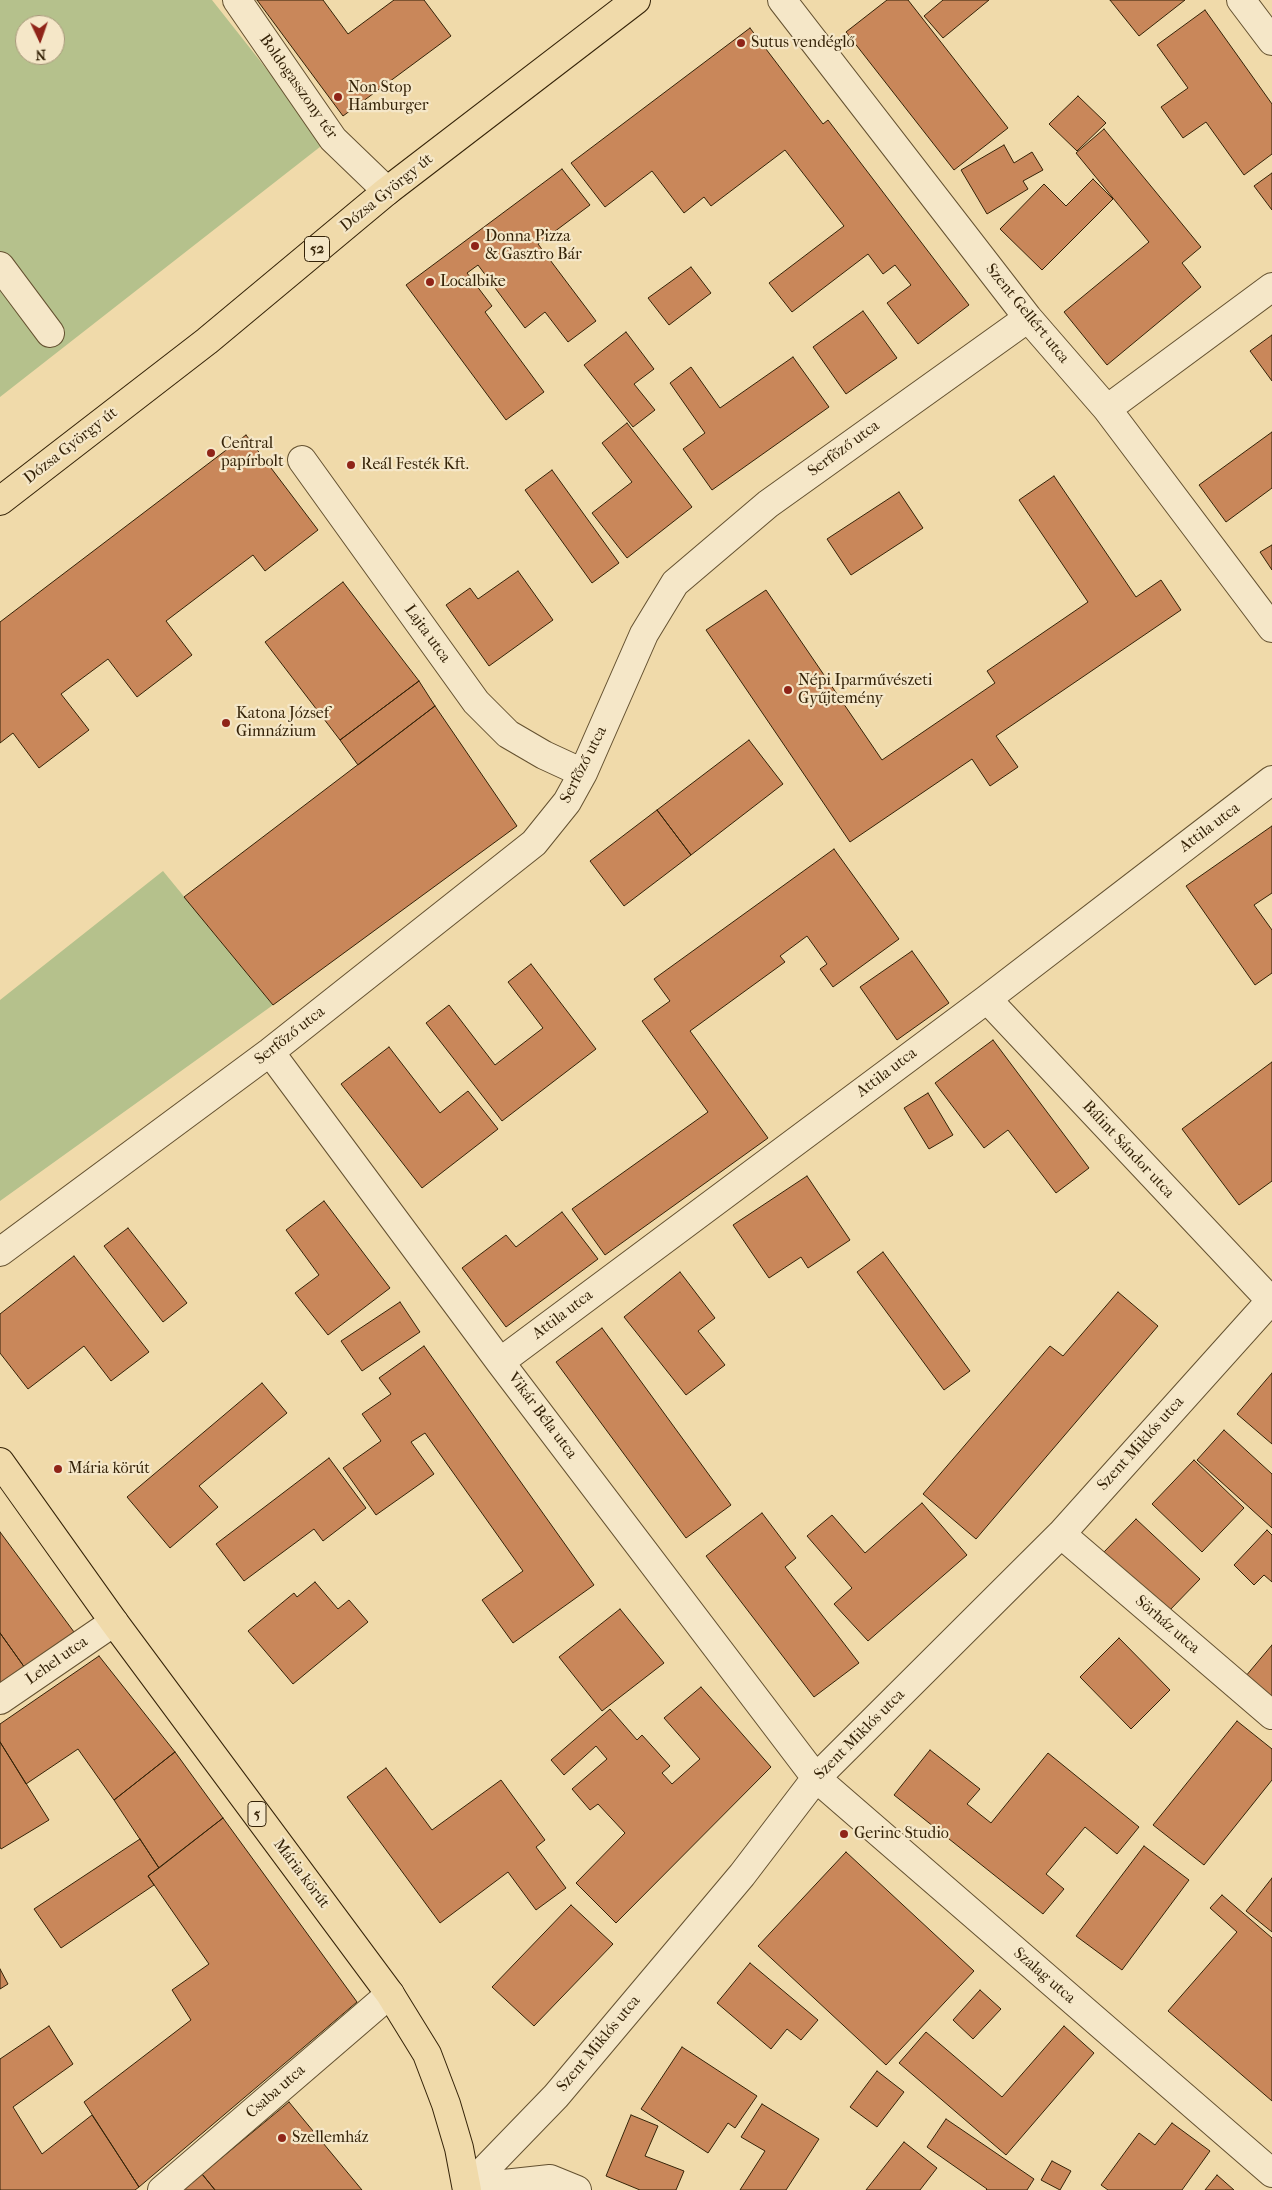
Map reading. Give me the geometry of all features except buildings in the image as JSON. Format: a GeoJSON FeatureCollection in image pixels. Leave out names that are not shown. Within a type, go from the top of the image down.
{"type":"FeatureCollection","features":[{"type":"Feature","properties":{"kind":"main road","name":"Dózsa György út"},"geometry":{"type":"LineString","coordinates":[[0,501],[207,341],[387,191],[636,0]]}},
{"type":"Feature","properties":{"kind":"main road","name":"Mária körút"},"geometry":{"type":"LineString","coordinates":[[0,1462],[114,1622],[390,1994],[427,2054],[454,2131],[467,2189]]}},
{"type":"Feature","properties":{"kind":"street","name":"Boldogasszony tér"},"geometry":{"type":"LineString","coordinates":[[237,0],[333,139],[387,191]]}},
{"type":"Feature","properties":{"kind":"street","name":"Szent Gellért utca"},"geometry":{"type":"LineString","coordinates":[[782,0],[1028,318],[1107,409],[1272,628]]}},
{"type":"Feature","properties":{"kind":"street"},"geometry":{"type":"LineString","coordinates":[[1241,0],[1272,41]]}},
{"type":"Feature","properties":{"kind":"street"},"geometry":{"type":"LineString","coordinates":[[0,266],[50,333]]}},
{"type":"Feature","properties":{"kind":"street"},"geometry":{"type":"LineString","coordinates":[[1107,409],[1272,286]]}},
{"type":"Feature","properties":{"kind":"street","name":"Serfőző utca"},"geometry":{"type":"LineString","coordinates":[[0,1252],[270,1052],[534,843],[567,802],[583,773],[644,634],[675,582],[768,504],[1028,318]]}},
{"type":"Feature","properties":{"kind":"street","name":"Lajta utca"},"geometry":{"type":"LineString","coordinates":[[302,460],[476,702],[508,734],[544,755],[583,773]]}},
{"type":"Feature","properties":{"kind":"street","name":"Attila utca"},"geometry":{"type":"LineString","coordinates":[[500,1362],[986,999],[1272,780]]}},
{"type":"Feature","properties":{"kind":"street","name":"Bálint Sándor utca"},"geometry":{"type":"LineString","coordinates":[[986,999],[1271,1301]]}},
{"type":"Feature","properties":{"kind":"street","name":"Vikár Béla utca"},"geometry":{"type":"LineString","coordinates":[[270,1052],[500,1362],[816,1778]]}},
{"type":"Feature","properties":{"kind":"street","name":"Szent Miklós utca"},"geometry":{"type":"LineString","coordinates":[[467,2189],[562,2088],[742,1875],[816,1778],[1061,1534],[1271,1301]]}},
{"type":"Feature","properties":{"kind":"street","name":"Sörház utca"},"geometry":{"type":"LineString","coordinates":[[1061,1534],[1272,1716]]}},
{"type":"Feature","properties":{"kind":"street","name":"Lehel utca"},"geometry":{"type":"LineString","coordinates":[[0,1700],[114,1622]]}},
{"type":"Feature","properties":{"kind":"street","name":"Szalag utca"},"geometry":{"type":"LineString","coordinates":[[816,1778],[1272,2173]]}},
{"type":"Feature","properties":{"kind":"street","name":"Csaba utca"},"geometry":{"type":"LineString","coordinates":[[162,2190],[390,1994]]}},
{"type":"Feature","properties":{"kind":"street"},"geometry":{"type":"LineString","coordinates":[[467,2189],[550,2179],[577,2190]]}},
{"type":"Feature","properties":{"kind":"green space"},"geometry":{"type":"Polygon","coordinates":[[[0,0],[212,0],[325,143],[0,397],[0,0]]]}},
{"type":"Feature","properties":{"kind":"green space"},"geometry":{"type":"Polygon","coordinates":[[[163,871],[273,1005],[0,1201],[0,1000],[163,871]]]}},
{"type":"Feature","properties":{"kind":"place","name":"Sutus vendéglő"},"geometry":{"type":"Point","coordinates":[741,43]}},
{"type":"Feature","properties":{"kind":"place","name":"Non Stop Hamburger"},"geometry":{"type":"Point","coordinates":[338,97]}},
{"type":"Feature","properties":{"kind":"place","name":"Donna Pizza & Gasztro Bár"},"geometry":{"type":"Point","coordinates":[475,246]}},
{"type":"Feature","properties":{"kind":"place","name":"Localbike"},"geometry":{"type":"Point","coordinates":[430,282]}},
{"type":"Feature","properties":{"kind":"place","name":"Central papírbolt"},"geometry":{"type":"Point","coordinates":[211,453]}},
{"type":"Feature","properties":{"kind":"place","name":"Reál Festék Kft."},"geometry":{"type":"Point","coordinates":[351,465]}},
{"type":"Feature","properties":{"kind":"place","name":"Népi Iparművészeti Gyűjtemény"},"geometry":{"type":"Point","coordinates":[788,690]}},
{"type":"Feature","properties":{"kind":"place","name":"Katona József Gimnázium"},"geometry":{"type":"Point","coordinates":[226,723]}},
{"type":"Feature","properties":{"kind":"place","name":"Mária körút"},"geometry":{"type":"Point","coordinates":[58,1469]}},
{"type":"Feature","properties":{"kind":"place","name":"Gerinc Studio"},"geometry":{"type":"Point","coordinates":[844,1834]}},
{"type":"Feature","properties":{"kind":"place","name":"Szellemház"},"geometry":{"type":"Point","coordinates":[282,2138]}}]}
